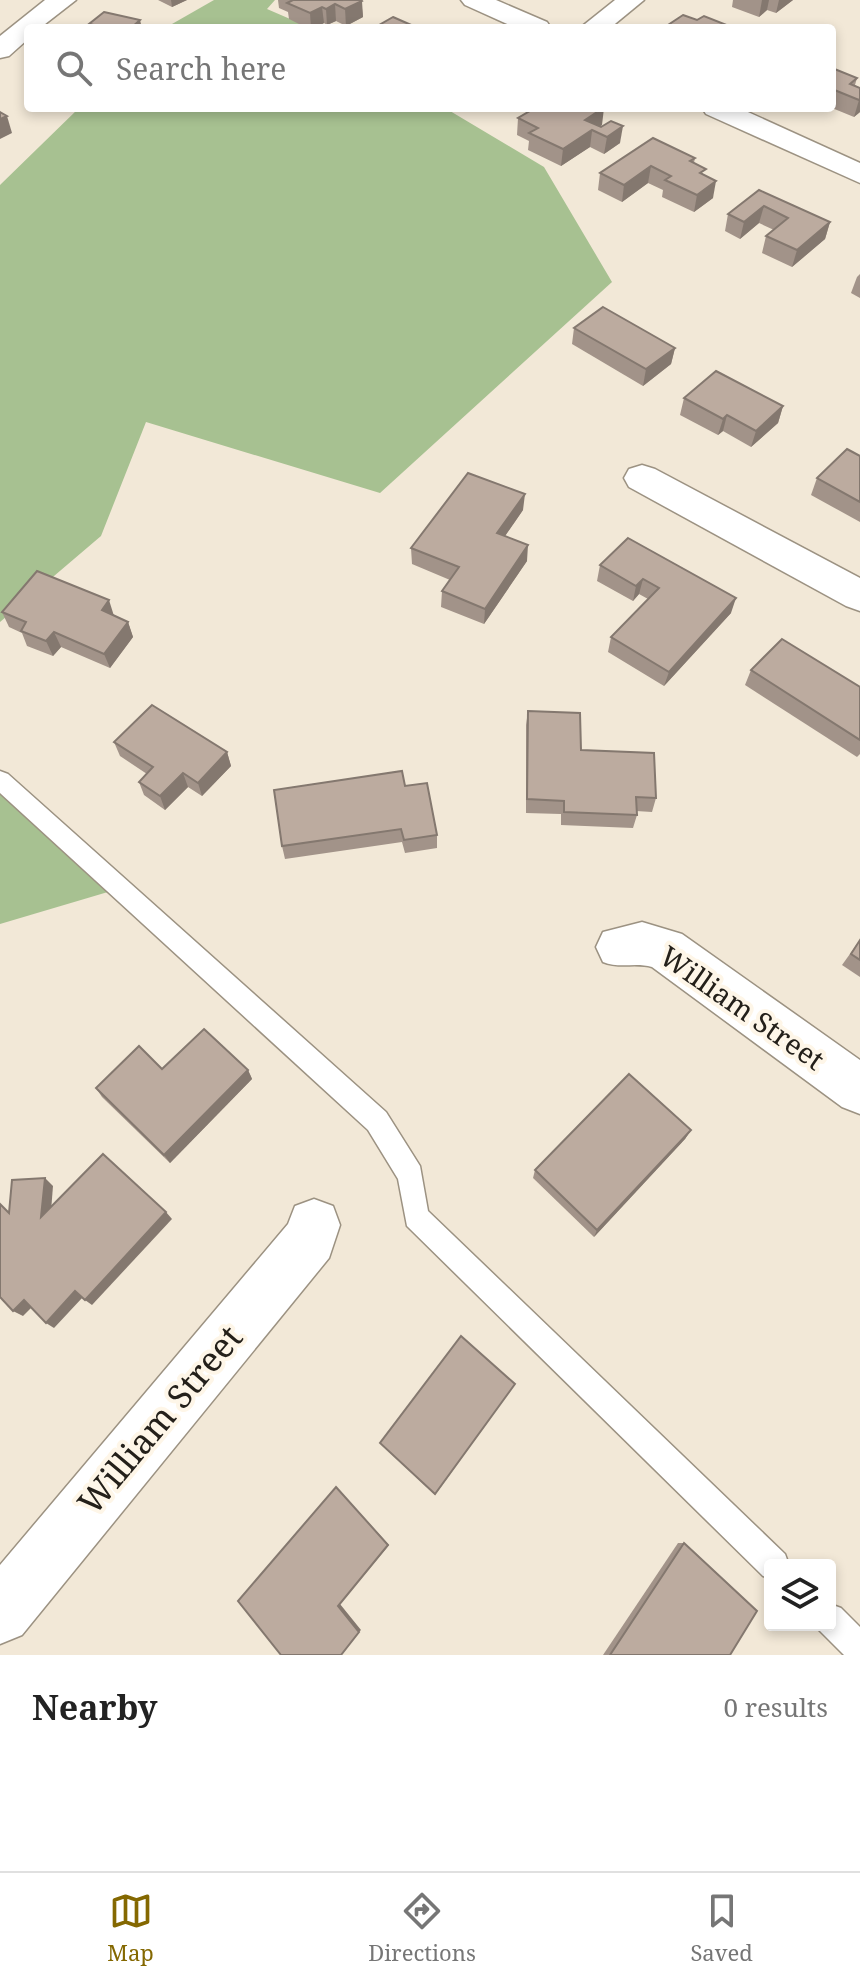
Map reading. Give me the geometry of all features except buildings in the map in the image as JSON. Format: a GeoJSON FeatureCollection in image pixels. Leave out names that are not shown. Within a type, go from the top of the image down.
{"type":"FeatureCollection","features":[{"type":"Feature","properties":{"kind":"street"},"geometry":{"type":"LineString","coordinates":[[29,24],[63,0]]}},
{"type":"Feature","properties":{"kind":"street"},"geometry":{"type":"LineString","coordinates":[[474,0],[529,24]]}},
{"type":"Feature","properties":{"kind":"street"},"geometry":{"type":"LineString","coordinates":[[598,24],[631,0]]}},
{"type":"Feature","properties":{"kind":"street"},"geometry":{"type":"LineString","coordinates":[[0,50],[24,28]]}},
{"type":"Feature","properties":{"kind":"street"},"geometry":{"type":"LineString","coordinates":[[725,112],[860,174]]}},
{"type":"Feature","properties":{"kind":"street"},"geometry":{"type":"LineString","coordinates":[[642,478],[860,596]]}},
{"type":"Feature","properties":{"kind":"street","name":"William Street"},"geometry":{"type":"LineString","coordinates":[[619,947],[642,943],[665,949],[860,1090]]}},
{"type":"Feature","properties":{"kind":"street","name":"William Street"},"geometry":{"type":"LineString","coordinates":[[0,1613],[310,1239],[314,1225]]}},
{"type":"Feature","properties":{"kind":"lane"},"geometry":{"type":"LineString","coordinates":[[0,780],[377,1121],[411,1175],[416,1217],[768,1559]]}},
{"type":"Feature","properties":{"kind":"lane"},"geometry":{"type":"LineString","coordinates":[[836,1625],[860,1649]]}},
{"type":"Feature","properties":{"kind":"green space"},"geometry":{"type":"Polygon","coordinates":[[[214,0],[275,0],[267,9],[302,24],[172,24],[214,0]]]}},
{"type":"Feature","properties":{"kind":"green space"},"geometry":{"type":"Polygon","coordinates":[[[75,112],[452,112],[544,167],[612,282],[380,493],[146,422],[101,536],[0,622],[0,185],[75,112]]]}},
{"type":"Feature","properties":{"kind":"green space"},"geometry":{"type":"Polygon","coordinates":[[[0,786],[118,889],[0,924],[0,786]]]}}]}
